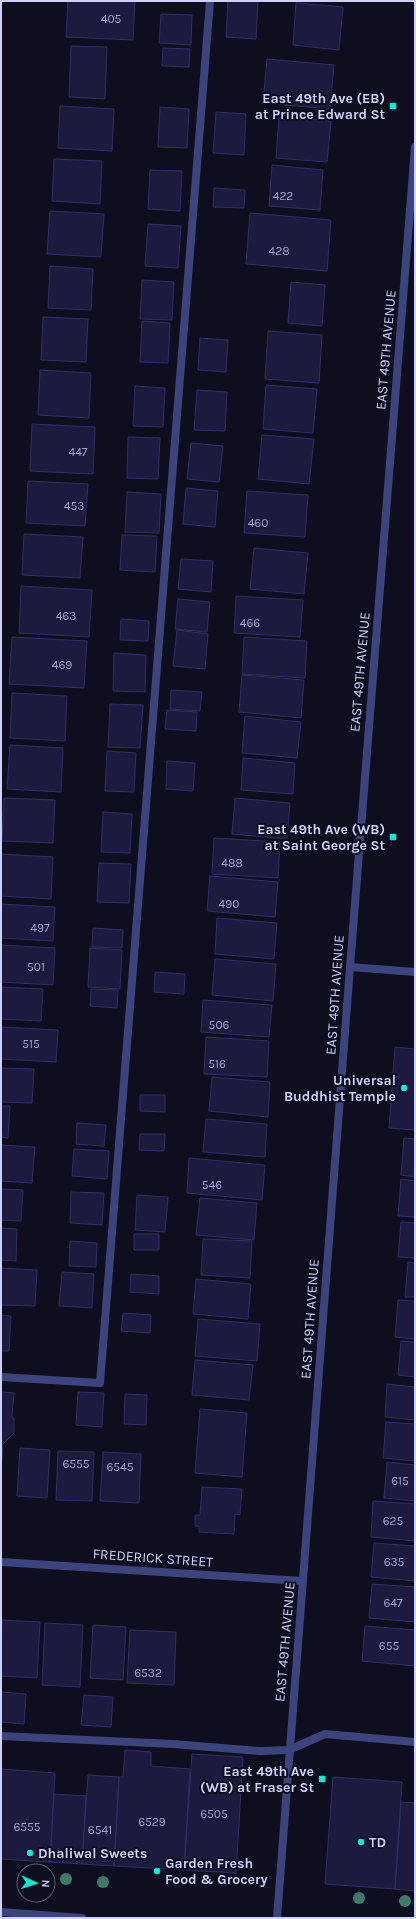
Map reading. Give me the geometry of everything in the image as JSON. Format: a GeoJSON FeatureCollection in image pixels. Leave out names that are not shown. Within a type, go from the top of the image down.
{"type":"FeatureCollection","features":[{"type":"Feature","properties":{"kind":"street"},"geometry":{"type":"LineString","coordinates":[[1,1377],[100,1383],[210,1]]}},
{"type":"Feature","properties":{"kind":"street","name":"EAST 49TH AVENUE"},"geometry":{"type":"LineString","coordinates":[[277,1918],[415,147]]}},
{"type":"Feature","properties":{"kind":"street"},"geometry":{"type":"LineString","coordinates":[[350,968],[415,972]]}},
{"type":"Feature","properties":{"kind":"street","name":"FREDERICK STREET"},"geometry":{"type":"LineString","coordinates":[[1,1562],[303,1581]]}},
{"type":"Feature","properties":{"kind":"street"},"geometry":{"type":"LineString","coordinates":[[1,1736],[173,1744],[260,1751],[290,1750],[325,1734],[415,1742]]}},
{"type":"Feature","properties":{"kind":"street"},"geometry":{"type":"LineString","coordinates":[[1,1912],[82,1918]]}},
{"type":"Feature","properties":{"kind":"building"},"geometry":{"type":"Polygon","coordinates":[[[68,1],[135,1],[133,40],[66,37],[68,1]]]}},
{"type":"Feature","properties":{"kind":"building"},"geometry":{"type":"Polygon","coordinates":[[[228,1],[258,1],[256,39],[226,37],[228,1]]]}},
{"type":"Feature","properties":{"kind":"building"},"geometry":{"type":"Polygon","coordinates":[[[296,3],[343,7],[339,50],[293,45],[296,3]]]}},
{"type":"Feature","properties":{"kind":"building"},"geometry":{"type":"Polygon","coordinates":[[[161,14],[192,15],[191,45],[159,43],[161,14]]]}},
{"type":"Feature","properties":{"kind":"building"},"geometry":{"type":"Polygon","coordinates":[[[71,46],[107,47],[105,99],[69,97],[71,46]]]}},
{"type":"Feature","properties":{"kind":"building"},"geometry":{"type":"Polygon","coordinates":[[[163,48],[190,49],[189,67],[162,66],[163,48]]]}},
{"type":"Feature","properties":{"kind":"building"},"geometry":{"type":"Polygon","coordinates":[[[267,59],[334,65],[330,109],[263,103],[267,59]]]}},
{"type":"Feature","properties":{"kind":"building"},"geometry":{"type":"Polygon","coordinates":[[[60,106],[114,109],[112,151],[58,148],[60,106]]]}},
{"type":"Feature","properties":{"kind":"building"},"geometry":{"type":"Polygon","coordinates":[[[160,107],[189,109],[187,148],[158,147],[160,107]]]}},
{"type":"Feature","properties":{"kind":"building"},"geometry":{"type":"Polygon","coordinates":[[[216,112],[246,114],[244,155],[213,153],[216,112]]]}},
{"type":"Feature","properties":{"kind":"building"},"geometry":{"type":"Polygon","coordinates":[[[279,116],[331,121],[327,162],[276,158],[279,116]]]}},
{"type":"Feature","properties":{"kind":"building"},"geometry":{"type":"Polygon","coordinates":[[[54,159],[102,161],[100,204],[52,201],[54,159]]]}},
{"type":"Feature","properties":{"kind":"building"},"geometry":{"type":"Polygon","coordinates":[[[272,165],[323,170],[320,210],[269,206],[272,165]]]}},
{"type":"Feature","properties":{"kind":"building"},"geometry":{"type":"Polygon","coordinates":[[[150,170],[182,171],[180,211],[148,209],[150,170]]]}},
{"type":"Feature","properties":{"kind":"building"},"geometry":{"type":"Polygon","coordinates":[[[214,188],[245,190],[244,208],[213,207],[214,188]]]}},
{"type":"Feature","properties":{"kind":"building"},"geometry":{"type":"Polygon","coordinates":[[[50,211],[104,214],[101,257],[47,254],[50,211]]]}},
{"type":"Feature","properties":{"kind":"building"},"geometry":{"type":"Polygon","coordinates":[[[250,213],[331,220],[327,271],[246,264],[250,213]]]}},
{"type":"Feature","properties":{"kind":"building"},"geometry":{"type":"Polygon","coordinates":[[[148,224],[181,226],[178,268],[145,266],[148,224]]]}},
{"type":"Feature","properties":{"kind":"building"},"geometry":{"type":"Polygon","coordinates":[[[50,266],[93,269],[91,310],[48,308],[50,266]]]}},
{"type":"Feature","properties":{"kind":"building"},"geometry":{"type":"Polygon","coordinates":[[[142,280],[174,282],[172,320],[140,319],[142,280]]]}},
{"type":"Feature","properties":{"kind":"building"},"geometry":{"type":"Polygon","coordinates":[[[291,282],[325,285],[322,326],[288,323],[291,282]]]}},
{"type":"Feature","properties":{"kind":"building"},"geometry":{"type":"Polygon","coordinates":[[[43,317],[88,319],[86,362],[41,360],[43,317]]]}},
{"type":"Feature","properties":{"kind":"building"},"geometry":{"type":"Polygon","coordinates":[[[142,321],[170,323],[168,363],[140,362],[142,321]]]}},
{"type":"Feature","properties":{"kind":"building"},"geometry":{"type":"Polygon","coordinates":[[[268,331],[322,335],[319,383],[265,379],[268,331]]]}},
{"type":"Feature","properties":{"kind":"building"},"geometry":{"type":"Polygon","coordinates":[[[200,338],[228,340],[226,372],[198,370],[200,338]]]}},
{"type":"Feature","properties":{"kind":"building"},"geometry":{"type":"Polygon","coordinates":[[[40,370],[91,373],[89,418],[38,415],[40,370]]]}},
{"type":"Feature","properties":{"kind":"building"},"geometry":{"type":"Polygon","coordinates":[[[266,385],[317,389],[313,433],[263,429],[266,385]]]}},
{"type":"Feature","properties":{"kind":"building"},"geometry":{"type":"Polygon","coordinates":[[[135,386],[165,388],[163,427],[133,426],[135,386]]]}},
{"type":"Feature","properties":{"kind":"building"},"geometry":{"type":"Polygon","coordinates":[[[197,390],[227,392],[225,431],[194,430],[197,390]]]}},
{"type":"Feature","properties":{"kind":"building"},"geometry":{"type":"Polygon","coordinates":[[[32,424],[95,427],[93,474],[30,471],[32,424]]]}},
{"type":"Feature","properties":{"kind":"building"},"geometry":{"type":"Polygon","coordinates":[[[262,435],[314,439],[309,484],[258,479],[262,435]]]}},
{"type":"Feature","properties":{"kind":"building"},"geometry":{"type":"Polygon","coordinates":[[[128,437],[160,438],[158,479],[127,478],[128,437]]]}},
{"type":"Feature","properties":{"kind":"building"},"geometry":{"type":"Polygon","coordinates":[[[191,443],[223,446],[219,482],[187,479],[191,443]]]}},
{"type":"Feature","properties":{"kind":"building"},"geometry":{"type":"Polygon","coordinates":[[[28,481],[88,484],[85,526],[26,523],[28,481]]]}},
{"type":"Feature","properties":{"kind":"building"},"geometry":{"type":"Polygon","coordinates":[[[186,488],[218,491],[215,527],[183,524],[186,488]]]}},
{"type":"Feature","properties":{"kind":"building"},"geometry":{"type":"Polygon","coordinates":[[[247,491],[308,495],[305,537],[244,533],[247,491]]]}},
{"type":"Feature","properties":{"kind":"building"},"geometry":{"type":"Polygon","coordinates":[[[127,492],[161,494],[159,533],[125,532],[127,492]]]}},
{"type":"Feature","properties":{"kind":"building"},"geometry":{"type":"Polygon","coordinates":[[[24,534],[83,537],[80,578],[22,575],[24,534]]]}},
{"type":"Feature","properties":{"kind":"building"},"geometry":{"type":"Polygon","coordinates":[[[122,535],[157,536],[155,572],[120,570],[122,535]]]}},
{"type":"Feature","properties":{"kind":"building"},"geometry":{"type":"Polygon","coordinates":[[[254,548],[308,553],[304,594],[250,589],[254,548]]]}},
{"type":"Feature","properties":{"kind":"building"},"geometry":{"type":"Polygon","coordinates":[[[181,559],[213,561],[211,592],[178,589],[181,559]]]}},
{"type":"Feature","properties":{"kind":"building"},"geometry":{"type":"Polygon","coordinates":[[[21,586],[92,590],[89,637],[19,633],[21,586]]]}},
{"type":"Feature","properties":{"kind":"building"},"geometry":{"type":"Polygon","coordinates":[[[236,596],[303,600],[300,637],[234,633],[236,596]]]}},
{"type":"Feature","properties":{"kind":"building"},"geometry":{"type":"Polygon","coordinates":[[[178,599],[210,602],[207,632],[175,629],[178,599]]]}},
{"type":"Feature","properties":{"kind":"building"},"geometry":{"type":"Polygon","coordinates":[[[121,619],[149,621],[148,641],[120,640],[121,619]]]}},
{"type":"Feature","properties":{"kind":"building"},"geometry":{"type":"Polygon","coordinates":[[[177,630],[208,634],[205,669],[173,666],[177,630]]]}},
{"type":"Feature","properties":{"kind":"building"},"geometry":{"type":"Polygon","coordinates":[[[12,637],[87,641],[84,688],[9,684],[12,637]]]}},
{"type":"Feature","properties":{"kind":"building"},"geometry":{"type":"Polygon","coordinates":[[[244,637],[307,641],[305,678],[242,674],[244,637]]]}},
{"type":"Feature","properties":{"kind":"building"},"geometry":{"type":"Polygon","coordinates":[[[114,653],[146,655],[145,692],[113,691],[114,653]]]}},
{"type":"Feature","properties":{"kind":"building"},"geometry":{"type":"Polygon","coordinates":[[[242,675],[304,680],[301,718],[239,712],[242,675]]]}},
{"type":"Feature","properties":{"kind":"building"},"geometry":{"type":"Polygon","coordinates":[[[171,690],[202,692],[200,711],[170,709],[171,690]]]}},
{"type":"Feature","properties":{"kind":"building"},"geometry":{"type":"Polygon","coordinates":[[[12,693],[67,696],[65,741],[10,738],[12,693]]]}},
{"type":"Feature","properties":{"kind":"building"},"geometry":{"type":"Polygon","coordinates":[[[110,704],[143,705],[140,748],[108,747],[110,704]]]}},
{"type":"Feature","properties":{"kind":"building"},"geometry":{"type":"Polygon","coordinates":[[[167,710],[197,712],[196,731],[165,729],[167,710]]]}},
{"type":"Feature","properties":{"kind":"building"},"geometry":{"type":"Polygon","coordinates":[[[245,716],[301,722],[297,758],[242,753],[245,716]]]}},
{"type":"Feature","properties":{"kind":"building"},"geometry":{"type":"Polygon","coordinates":[[[10,745],[63,748],[61,792],[7,789],[10,745]]]}},
{"type":"Feature","properties":{"kind":"building"},"geometry":{"type":"Polygon","coordinates":[[[107,751],[136,753],[134,792],[105,791],[107,751]]]}},
{"type":"Feature","properties":{"kind":"building"},"geometry":{"type":"Polygon","coordinates":[[[243,758],[295,763],[293,794],[241,790],[243,758]]]}},
{"type":"Feature","properties":{"kind":"building"},"geometry":{"type":"Polygon","coordinates":[[[167,761],[195,763],[193,791],[166,789],[167,761]]]}},
{"type":"Feature","properties":{"kind":"building"},"geometry":{"type":"Polygon","coordinates":[[[4,798],[55,800],[53,843],[2,841],[4,798]]]}},
{"type":"Feature","properties":{"kind":"building"},"geometry":{"type":"Polygon","coordinates":[[[235,798],[290,803],[287,839],[232,834],[235,798]]]}},
{"type":"Feature","properties":{"kind":"building"},"geometry":{"type":"Polygon","coordinates":[[[103,812],[132,814],[130,853],[101,852],[103,812]]]}},
{"type":"Feature","properties":{"kind":"building"},"geometry":{"type":"Polygon","coordinates":[[[214,838],[280,842],[278,878],[212,874],[214,838]]]}},
{"type":"Feature","properties":{"kind":"building"},"geometry":{"type":"Polygon","coordinates":[[[1,854],[53,857],[51,899],[1,896],[1,854]]]}},
{"type":"Feature","properties":{"kind":"building"},"geometry":{"type":"Polygon","coordinates":[[[99,863],[131,864],[129,903],[97,902],[99,863]]]}},
{"type":"Feature","properties":{"kind":"building"},"geometry":{"type":"Polygon","coordinates":[[[210,876],[278,882],[275,917],[207,911],[210,876]]]}},
{"type":"Feature","properties":{"kind":"building"},"geometry":{"type":"Polygon","coordinates":[[[1,904],[55,907],[53,941],[1,938],[1,904]]]}},
{"type":"Feature","properties":{"kind":"building"},"geometry":{"type":"Polygon","coordinates":[[[217,918],[277,923],[274,959],[215,954],[217,918]]]}},
{"type":"Feature","properties":{"kind":"building"},"geometry":{"type":"Polygon","coordinates":[[[93,928],[123,930],[122,948],[92,947],[93,928]]]}},
{"type":"Feature","properties":{"kind":"building"},"geometry":{"type":"Polygon","coordinates":[[[1,945],[55,948],[53,985],[1,982],[1,945]]]}},
{"type":"Feature","properties":{"kind":"building"},"geometry":{"type":"Polygon","coordinates":[[[90,948],[122,950],[120,989],[88,987],[90,948]]]}},
{"type":"Feature","properties":{"kind":"building"},"geometry":{"type":"Polygon","coordinates":[[[215,959],[276,964],[273,1001],[212,995],[215,959]]]}},
{"type":"Feature","properties":{"kind":"building"},"geometry":{"type":"Polygon","coordinates":[[[155,972],[185,974],[184,994],[154,992],[155,972]]]}},
{"type":"Feature","properties":{"kind":"building"},"geometry":{"type":"Polygon","coordinates":[[[1,987],[43,989],[41,1021],[1,1019],[1,987]]]}},
{"type":"Feature","properties":{"kind":"building"},"geometry":{"type":"Polygon","coordinates":[[[91,989],[118,990],[117,1008],[90,1006],[91,989]]]}},
{"type":"Feature","properties":{"kind":"building"},"geometry":{"type":"Polygon","coordinates":[[[203,1000],[272,1005],[269,1037],[201,1032],[203,1000]]]}},
{"type":"Feature","properties":{"kind":"building"},"geometry":{"type":"Polygon","coordinates":[[[1,1027],[58,1030],[56,1062],[1,1059],[1,1027]]]}},
{"type":"Feature","properties":{"kind":"building"},"geometry":{"type":"Polygon","coordinates":[[[206,1037],[269,1041],[267,1077],[204,1074],[206,1037]]]}},
{"type":"Feature","properties":{"kind":"building","name":"Universal Buddhist Temple"},"geometry":{"type":"Polygon","coordinates":[[[395,1047],[415,1049],[415,1130],[389,1128],[395,1047]]]}},
{"type":"Feature","properties":{"kind":"building"},"geometry":{"type":"Polygon","coordinates":[[[1,1068],[34,1069],[32,1103],[1,1102],[1,1068]]]}},
{"type":"Feature","properties":{"kind":"building"},"geometry":{"type":"Polygon","coordinates":[[[212,1077],[270,1082],[268,1117],[209,1111],[212,1077]]]}},
{"type":"Feature","properties":{"kind":"building"},"geometry":{"type":"Polygon","coordinates":[[[140,1095],[165,1095],[165,1112],[140,1111],[140,1095]]]}},
{"type":"Feature","properties":{"kind":"building"},"geometry":{"type":"Polygon","coordinates":[[[1,1106],[10,1106],[8,1138],[1,1137],[1,1106]]]}},
{"type":"Feature","properties":{"kind":"building"},"geometry":{"type":"Polygon","coordinates":[[[206,1119],[267,1124],[265,1157],[203,1152],[206,1119]]]}},
{"type":"Feature","properties":{"kind":"building"},"geometry":{"type":"Polygon","coordinates":[[[77,1123],[106,1125],[104,1146],[76,1144],[77,1123]]]}},
{"type":"Feature","properties":{"kind":"building"},"geometry":{"type":"Polygon","coordinates":[[[140,1134],[165,1134],[164,1151],[139,1150],[140,1134]]]}},
{"type":"Feature","properties":{"kind":"building"},"geometry":{"type":"Polygon","coordinates":[[[404,1138],[415,1139],[415,1177],[401,1175],[404,1138]]]}},
{"type":"Feature","properties":{"kind":"building"},"geometry":{"type":"Polygon","coordinates":[[[1,1145],[35,1147],[32,1183],[1,1181],[1,1145]]]}},
{"type":"Feature","properties":{"kind":"building"},"geometry":{"type":"Polygon","coordinates":[[[74,1149],[109,1151],[107,1179],[72,1176],[74,1149]]]}},
{"type":"Feature","properties":{"kind":"building"},"geometry":{"type":"Polygon","coordinates":[[[189,1158],[265,1165],[262,1200],[187,1193],[189,1158]]]}},
{"type":"Feature","properties":{"kind":"building"},"geometry":{"type":"Polygon","coordinates":[[[401,1179],[415,1181],[415,1217],[398,1216],[401,1179]]]}},
{"type":"Feature","properties":{"kind":"building"},"geometry":{"type":"Polygon","coordinates":[[[1,1189],[23,1190],[21,1221],[1,1220],[1,1189]]]}},
{"type":"Feature","properties":{"kind":"building"},"geometry":{"type":"Polygon","coordinates":[[[71,1192],[104,1193],[102,1225],[70,1223],[71,1192]]]}},
{"type":"Feature","properties":{"kind":"building"},"geometry":{"type":"Polygon","coordinates":[[[137,1195],[168,1197],[165,1232],[135,1230],[137,1195]]]}},
{"type":"Feature","properties":{"kind":"building"},"geometry":{"type":"Polygon","coordinates":[[[200,1198],[257,1203],[254,1240],[196,1235],[200,1198]]]}},
{"type":"Feature","properties":{"kind":"building"},"geometry":{"type":"Polygon","coordinates":[[[401,1222],[415,1223],[415,1258],[398,1257],[401,1222]]]}},
{"type":"Feature","properties":{"kind":"building"},"geometry":{"type":"Polygon","coordinates":[[[1,1228],[17,1229],[16,1261],[1,1260],[1,1228]]]}},
{"type":"Feature","properties":{"kind":"building"},"geometry":{"type":"Polygon","coordinates":[[[134,1234],[159,1234],[159,1250],[134,1250],[134,1234]]]}},
{"type":"Feature","properties":{"kind":"building"},"geometry":{"type":"Polygon","coordinates":[[[203,1239],[252,1241],[250,1278],[201,1275],[203,1239]]]}},
{"type":"Feature","properties":{"kind":"building"},"geometry":{"type":"Polygon","coordinates":[[[70,1241],[97,1243],[96,1267],[69,1266],[70,1241]]]}},
{"type":"Feature","properties":{"kind":"building"},"geometry":{"type":"Polygon","coordinates":[[[408,1262],[415,1263],[415,1297],[405,1297],[408,1262]]]}},
{"type":"Feature","properties":{"kind":"building"},"geometry":{"type":"Polygon","coordinates":[[[1,1268],[37,1270],[35,1306],[1,1305],[1,1268]]]}},
{"type":"Feature","properties":{"kind":"building"},"geometry":{"type":"Polygon","coordinates":[[[62,1272],[94,1274],[92,1308],[59,1306],[62,1272]]]}},
{"type":"Feature","properties":{"kind":"building"},"geometry":{"type":"Polygon","coordinates":[[[131,1274],[159,1276],[159,1294],[130,1292],[131,1274]]]}},
{"type":"Feature","properties":{"kind":"building"},"geometry":{"type":"Polygon","coordinates":[[[196,1279],[251,1284],[248,1319],[193,1314],[196,1279]]]}},
{"type":"Feature","properties":{"kind":"building"},"geometry":{"type":"Polygon","coordinates":[[[398,1300],[415,1301],[415,1339],[395,1337],[398,1300]]]}},
{"type":"Feature","properties":{"kind":"building"},"geometry":{"type":"Polygon","coordinates":[[[123,1313],[151,1315],[150,1333],[121,1331],[123,1313]]]}},
{"type":"Feature","properties":{"kind":"building"},"geometry":{"type":"Polygon","coordinates":[[[1,1315],[11,1316],[9,1351],[1,1351],[1,1315]]]}},
{"type":"Feature","properties":{"kind":"building"},"geometry":{"type":"Polygon","coordinates":[[[198,1319],[260,1324],[257,1361],[195,1356],[198,1319]]]}},
{"type":"Feature","properties":{"kind":"building"},"geometry":{"type":"Polygon","coordinates":[[[401,1341],[415,1342],[415,1377],[398,1375],[401,1341]]]}},
{"type":"Feature","properties":{"kind":"building"},"geometry":{"type":"Polygon","coordinates":[[[195,1360],[253,1365],[249,1400],[192,1395],[195,1360]]]}},
{"type":"Feature","properties":{"kind":"building"},"geometry":{"type":"Polygon","coordinates":[[[387,1384],[415,1387],[415,1420],[385,1417],[387,1384]]]}},
{"type":"Feature","properties":{"kind":"building"},"geometry":{"type":"Polygon","coordinates":[[[1,1392],[14,1393],[12,1416],[14,1419],[14,1433],[3,1444],[1,1473],[1,1392]]]}},
{"type":"Feature","properties":{"kind":"building"},"geometry":{"type":"Polygon","coordinates":[[[78,1392],[104,1393],[102,1427],[76,1425],[78,1392]]]}},
{"type":"Feature","properties":{"kind":"building"},"geometry":{"type":"Polygon","coordinates":[[[125,1394],[147,1395],[146,1425],[124,1424],[125,1394]]]}},
{"type":"Feature","properties":{"kind":"building"},"geometry":{"type":"Polygon","coordinates":[[[200,1409],[247,1413],[242,1477],[195,1473],[200,1409]]]}},
{"type":"Feature","properties":{"kind":"building"},"geometry":{"type":"Polygon","coordinates":[[[386,1422],[415,1424],[415,1461],[383,1458],[386,1422]]]}},
{"type":"Feature","properties":{"kind":"building"},"geometry":{"type":"Polygon","coordinates":[[[20,1448],[50,1450],[47,1498],[17,1496],[20,1448]]]}},
{"type":"Feature","properties":{"kind":"building"},"geometry":{"type":"Polygon","coordinates":[[[58,1451],[94,1452],[92,1501],[56,1500],[58,1451]]]}},
{"type":"Feature","properties":{"kind":"building"},"geometry":{"type":"Polygon","coordinates":[[[103,1452],[141,1454],[139,1503],[100,1501],[103,1452]]]}},
{"type":"Feature","properties":{"kind":"building"},"geometry":{"type":"Polygon","coordinates":[[[387,1462],[415,1465],[415,1501],[384,1498],[387,1462]]]}},
{"type":"Feature","properties":{"kind":"building"},"geometry":{"type":"Polygon","coordinates":[[[202,1487],[242,1489],[240,1515],[235,1514],[234,1534],[199,1532],[199,1526],[195,1526],[195,1515],[200,1515],[202,1487]]]}},
{"type":"Feature","properties":{"kind":"building"},"geometry":{"type":"Polygon","coordinates":[[[373,1501],[415,1504],[415,1541],[371,1537],[373,1501]]]}},
{"type":"Feature","properties":{"kind":"building"},"geometry":{"type":"Polygon","coordinates":[[[374,1543],[415,1546],[415,1581],[371,1577],[374,1543]]]}},
{"type":"Feature","properties":{"kind":"building"},"geometry":{"type":"Polygon","coordinates":[[[372,1584],[415,1587],[415,1622],[369,1618],[372,1584]]]}},
{"type":"Feature","properties":{"kind":"building"},"geometry":{"type":"Polygon","coordinates":[[[2,1620],[40,1622],[37,1678],[1,1676],[2,1620]]]}},
{"type":"Feature","properties":{"kind":"building"},"geometry":{"type":"Polygon","coordinates":[[[45,1623],[83,1625],[80,1687],[42,1685],[45,1623]]]}},
{"type":"Feature","properties":{"kind":"building"},"geometry":{"type":"Polygon","coordinates":[[[93,1625],[126,1627],[123,1680],[90,1678],[93,1625]]]}},
{"type":"Feature","properties":{"kind":"building"},"geometry":{"type":"Polygon","coordinates":[[[365,1626],[415,1630],[415,1666],[362,1661],[365,1626]]]}},
{"type":"Feature","properties":{"kind":"building"},"geometry":{"type":"Polygon","coordinates":[[[130,1630],[176,1632],[174,1685],[127,1683],[130,1630]]]}},
{"type":"Feature","properties":{"kind":"building"},"geometry":{"type":"Polygon","coordinates":[[[1,1692],[26,1694],[24,1724],[1,1722],[1,1692]]]}},
{"type":"Feature","properties":{"kind":"building"},"geometry":{"type":"Polygon","coordinates":[[[84,1695],[113,1697],[111,1727],[81,1725],[84,1695]]]}},
{"type":"Feature","properties":{"kind":"building"},"geometry":{"type":"Polygon","coordinates":[[[125,1750],[151,1752],[151,1766],[190,1769],[184,1870],[114,1866],[119,1777],[123,1777],[125,1750]]]}},
{"type":"Feature","properties":{"kind":"building"},"geometry":{"type":"Polygon","coordinates":[[[192,1754],[243,1757],[236,1873],[184,1870],[192,1754]]]}},
{"type":"Feature","properties":{"kind":"building"},"geometry":{"type":"Polygon","coordinates":[[[1,1769],[55,1773],[50,1862],[1,1859],[1,1769]]]}},
{"type":"Feature","properties":{"kind":"building"},"geometry":{"type":"Polygon","coordinates":[[[88,1775],[119,1777],[114,1866],[82,1864],[88,1775]]]}},
{"type":"Feature","properties":{"kind":"building"},"geometry":{"type":"Polygon","coordinates":[[[333,1777],[402,1782],[395,1889],[325,1884],[333,1777]]]}},
{"type":"Feature","properties":{"kind":"building"},"geometry":{"type":"Polygon","coordinates":[[[54,1794],[86,1796],[82,1864],[50,1862],[54,1794]]]}},
{"type":"Feature","properties":{"kind":"building"},"geometry":{"type":"Polygon","coordinates":[[[401,1802],[415,1803],[415,1891],[395,1889],[401,1802]]]}},
{"type":"Feature","properties":{"kind":"place","name":"East 49th Ave (EB) at Prince Edward St"},"geometry":{"type":"Point","coordinates":[393,106]}},
{"type":"Feature","properties":{"kind":"place","name":"East 49th Ave (WB) at Saint George St"},"geometry":{"type":"Point","coordinates":[393,837]}},
{"type":"Feature","properties":{"kind":"place","name":"Universal Buddhist Temple"},"geometry":{"type":"Point","coordinates":[404,1088]}},
{"type":"Feature","properties":{"kind":"place","name":"East 49th Ave (WB) at Fraser St"},"geometry":{"type":"Point","coordinates":[322,1779]}},
{"type":"Feature","properties":{"kind":"place","name":"TD"},"geometry":{"type":"Point","coordinates":[361,1842]}},
{"type":"Feature","properties":{"kind":"place","name":"Dhaliwal Sweets"},"geometry":{"type":"Point","coordinates":[30,1853]}},
{"type":"Feature","properties":{"kind":"place","name":"Garden Fresh Food & Grocery"},"geometry":{"type":"Point","coordinates":[157,1871]}}]}
